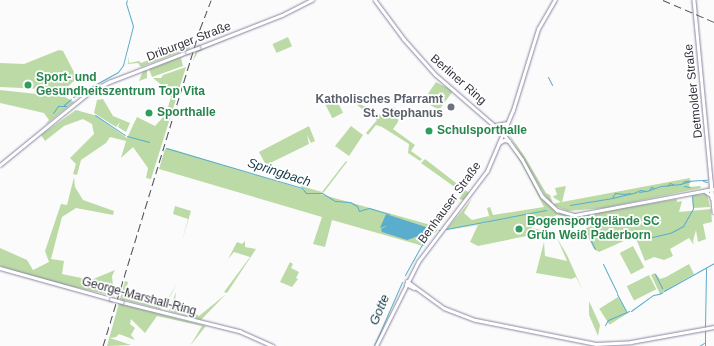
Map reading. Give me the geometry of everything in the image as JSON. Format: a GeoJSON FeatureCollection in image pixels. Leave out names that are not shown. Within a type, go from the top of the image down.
{"type":"FeatureCollection","features":[{"type":"Feature","properties":{"kind":"main road","name":"Driburger Straße"},"geometry":{"type":"LineString","coordinates":[[0,165],[87,94],[116,79],[282,15],[312,0]]}},
{"type":"Feature","properties":{"kind":"main road","name":"Berliner Ring"},"geometry":{"type":"LineString","coordinates":[[375,0],[404,39],[436,75],[496,125],[510,141],[545,200],[557,210],[568,214],[604,210],[711,189]]}},
{"type":"Feature","properties":{"kind":"main road","name":"Benhauser Straße"},"geometry":{"type":"LineString","coordinates":[[376,346],[406,282],[487,171],[508,123],[536,36],[555,0]]}},
{"type":"Feature","properties":{"kind":"main road","name":"Detmolder Straße"},"geometry":{"type":"LineString","coordinates":[[694,0],[712,198]]}},
{"type":"Feature","properties":{"kind":"main road"},"geometry":{"type":"LineString","coordinates":[[496,125],[508,123]]}},
{"type":"Feature","properties":{"kind":"main road"},"geometry":{"type":"LineString","coordinates":[[499,143],[504,140],[510,141]]}},
{"type":"Feature","properties":{"kind":"main road","name":"Detmolder Straße"},"geometry":{"type":"LineString","coordinates":[[711,189],[714,212]]}},
{"type":"Feature","properties":{"kind":"main road"},"geometry":{"type":"LineString","coordinates":[[703,191],[711,195]]}},
{"type":"Feature","properties":{"kind":"main road","name":"George-Marshall-Ring"},"geometry":{"type":"LineString","coordinates":[[0,268],[122,302],[246,334],[273,346]]}},
{"type":"Feature","properties":{"kind":"main road"},"geometry":{"type":"LineString","coordinates":[[410,276],[413,287]]}},
{"type":"Feature","properties":{"kind":"main road"},"geometry":{"type":"LineString","coordinates":[[406,282],[444,308],[483,322],[596,344],[631,342],[714,327]]}},
{"type":"Feature","properties":{"kind":"main road"},"geometry":{"type":"LineString","coordinates":[[403,290],[413,287]]}},
{"type":"Feature","properties":{"kind":"green space"},"geometry":{"type":"Polygon","coordinates":[[[274,20],[198,52],[193,61],[196,50],[274,20]]]}},
{"type":"Feature","properties":{"kind":"green space"},"geometry":{"type":"Polygon","coordinates":[[[288,37],[292,46],[277,53],[272,44],[288,37]]]}},
{"type":"Feature","properties":{"kind":"green space"},"geometry":{"type":"Polygon","coordinates":[[[186,45],[190,48],[141,67],[138,63],[128,64],[129,56],[129,63],[139,61],[141,63],[186,45]]]}},
{"type":"Feature","properties":{"kind":"green space"},"geometry":{"type":"Polygon","coordinates":[[[59,50],[63,51],[75,74],[74,81],[64,90],[0,87],[0,63],[24,64],[59,50]]]}},
{"type":"Feature","properties":{"kind":"green space"},"geometry":{"type":"Polygon","coordinates":[[[188,54],[181,58],[183,66],[152,77],[149,69],[147,70],[147,78],[139,81],[143,71],[188,54]]]}},
{"type":"Feature","properties":{"kind":"green space"},"geometry":{"type":"Polygon","coordinates":[[[186,67],[151,179],[146,178],[148,168],[133,147],[121,158],[126,141],[110,137],[106,143],[81,160],[77,175],[73,174],[76,164],[70,158],[94,134],[92,124],[83,119],[64,126],[45,141],[41,135],[76,110],[94,115],[127,138],[137,117],[155,126],[166,114],[171,97],[164,87],[153,78],[161,78],[163,75],[186,67]]]}},
{"type":"Feature","properties":{"kind":"green space"},"geometry":{"type":"Polygon","coordinates":[[[436,82],[453,91],[439,110],[423,101],[436,82]]]}},
{"type":"Feature","properties":{"kind":"green space"},"geometry":{"type":"Polygon","coordinates":[[[0,90],[65,97],[74,102],[45,125],[49,120],[44,113],[0,103],[0,90]]]}},
{"type":"Feature","properties":{"kind":"green space"},"geometry":{"type":"Polygon","coordinates":[[[334,95],[343,113],[332,118],[323,100],[334,95]]]}},
{"type":"Feature","properties":{"kind":"green space"},"geometry":{"type":"Polygon","coordinates":[[[103,99],[113,116],[130,123],[126,132],[118,127],[120,122],[116,127],[94,113],[97,100],[103,99]]]}},
{"type":"Feature","properties":{"kind":"green space"},"geometry":{"type":"Polygon","coordinates":[[[358,103],[387,118],[394,107],[399,111],[398,122],[393,129],[415,145],[411,151],[422,159],[420,161],[408,153],[409,144],[382,127],[376,125],[368,135],[366,133],[377,120],[357,105],[358,103]]]}},
{"type":"Feature","properties":{"kind":"green space"},"geometry":{"type":"Polygon","coordinates":[[[309,126],[315,141],[311,143],[307,135],[309,144],[266,165],[259,152],[309,126]]]}},
{"type":"Feature","properties":{"kind":"green space"},"geometry":{"type":"Polygon","coordinates":[[[351,126],[363,135],[349,156],[335,146],[351,126]]]}},
{"type":"Feature","properties":{"kind":"green space"},"geometry":{"type":"Polygon","coordinates":[[[509,135],[525,157],[546,193],[550,195],[553,204],[561,202],[553,196],[557,195],[555,188],[566,186],[562,202],[690,178],[689,187],[700,186],[701,188],[604,208],[568,211],[555,206],[547,199],[509,135]]]}},
{"type":"Feature","properties":{"kind":"green space"},"geometry":{"type":"Polygon","coordinates":[[[507,141],[524,165],[542,199],[558,212],[575,216],[677,199],[677,202],[682,201],[679,212],[711,209],[712,222],[703,224],[706,239],[698,242],[696,230],[693,241],[694,245],[689,238],[670,249],[673,256],[664,260],[654,257],[645,261],[635,236],[599,252],[594,249],[584,229],[589,227],[587,221],[591,219],[587,216],[575,218],[557,215],[549,219],[547,224],[533,223],[532,228],[541,230],[541,233],[478,246],[470,242],[478,225],[445,231],[491,222],[446,230],[472,199],[464,213],[472,220],[489,216],[490,219],[487,208],[490,207],[493,215],[544,207],[523,166],[507,141]]]}},
{"type":"Feature","properties":{"kind":"green space"},"geometry":{"type":"Polygon","coordinates":[[[168,148],[305,190],[301,187],[304,182],[308,188],[322,192],[346,161],[347,162],[324,192],[320,194],[438,227],[437,231],[432,235],[433,233],[386,214],[382,227],[387,226],[382,231],[409,239],[419,236],[422,246],[332,220],[325,247],[313,244],[322,217],[159,169],[165,149],[168,148]]]}},
{"type":"Feature","properties":{"kind":"green space"},"geometry":{"type":"Polygon","coordinates":[[[425,159],[469,193],[463,200],[459,199],[463,193],[421,163],[425,159]]]}},
{"type":"Feature","properties":{"kind":"green space"},"geometry":{"type":"Polygon","coordinates":[[[74,177],[75,187],[83,200],[114,211],[113,215],[76,208],[62,217],[51,259],[64,261],[62,274],[91,280],[115,270],[112,276],[114,296],[39,279],[0,266],[0,248],[27,260],[33,270],[49,262],[45,251],[61,204],[67,205],[74,177]]]}},
{"type":"Feature","properties":{"kind":"green space"},"geometry":{"type":"Polygon","coordinates":[[[707,194],[710,207],[693,208],[692,195],[707,194]]]}},
{"type":"Feature","properties":{"kind":"green space"},"geometry":{"type":"Polygon","coordinates":[[[175,206],[191,211],[182,241],[188,219],[173,214],[175,206]]]}},
{"type":"Feature","properties":{"kind":"green space"},"geometry":{"type":"Polygon","coordinates":[[[557,238],[567,255],[583,291],[576,277],[571,279],[536,273],[544,242],[545,256],[567,261],[557,238]]]}},
{"type":"Feature","properties":{"kind":"green space"},"geometry":{"type":"Polygon","coordinates":[[[245,241],[245,247],[256,249],[227,293],[224,292],[250,257],[234,252],[228,259],[237,242],[242,244],[245,241]]]}},
{"type":"Feature","properties":{"kind":"green space"},"geometry":{"type":"Polygon","coordinates":[[[633,246],[644,267],[631,274],[620,253],[633,246]]]}},
{"type":"Feature","properties":{"kind":"green space"},"geometry":{"type":"Polygon","coordinates":[[[290,262],[293,264],[291,268],[299,272],[296,278],[298,279],[292,287],[280,282],[290,262]]]}},
{"type":"Feature","properties":{"kind":"green space"},"geometry":{"type":"Polygon","coordinates":[[[689,264],[694,274],[660,294],[651,275],[655,273],[660,279],[689,264]]]}},
{"type":"Feature","properties":{"kind":"green space"},"geometry":{"type":"Polygon","coordinates":[[[649,275],[656,289],[634,301],[627,286],[649,275]]]}},
{"type":"Feature","properties":{"kind":"green space"},"geometry":{"type":"Polygon","coordinates":[[[125,281],[128,282],[124,296],[162,308],[160,309],[120,299],[125,281]]]}},
{"type":"Feature","properties":{"kind":"green space"},"geometry":{"type":"Polygon","coordinates":[[[177,284],[164,307],[162,308],[177,284]]]}},
{"type":"Feature","properties":{"kind":"green space"},"geometry":{"type":"Polygon","coordinates":[[[176,292],[175,301],[199,316],[226,294],[201,320],[169,311],[176,292]]]}},
{"type":"Feature","properties":{"kind":"green space"},"geometry":{"type":"Polygon","coordinates":[[[618,297],[628,313],[609,325],[599,309],[618,297]]]}},
{"type":"Feature","properties":{"kind":"green space"},"geometry":{"type":"Polygon","coordinates":[[[589,301],[600,325],[598,336],[589,315],[589,301]]]}},
{"type":"Feature","properties":{"kind":"green space"},"geometry":{"type":"Polygon","coordinates":[[[119,303],[206,326],[190,346],[202,326],[157,316],[145,333],[131,319],[130,324],[135,328],[131,335],[135,340],[119,334],[116,337],[110,338],[131,345],[107,346],[119,303]]]}},
{"type":"Feature","properties":{"kind":"water"},"geometry":{"type":"Polygon","coordinates":[[[386,214],[435,230],[435,232],[428,237],[423,246],[419,236],[407,240],[382,232],[381,229],[387,226],[380,228],[386,214]]]}},
{"type":"Feature","properties":{"kind":"waterway"},"geometry":{"type":"LineString","coordinates":[[73,97],[118,72],[123,65],[133,26],[126,3],[127,0]]}},
{"type":"Feature","properties":{"kind":"waterway"},"geometry":{"type":"LineString","coordinates":[[548,77],[552,85]]}},
{"type":"Feature","properties":{"kind":"waterway"},"geometry":{"type":"LineString","coordinates":[[64,105],[71,99]]}},
{"type":"Feature","properties":{"kind":"waterway","name":"Springbach"},"geometry":{"type":"LineString","coordinates":[[53,113],[58,106],[66,106]]}},
{"type":"Feature","properties":{"kind":"waterway","name":"Springbach"},"geometry":{"type":"LineString","coordinates":[[95,115],[125,135]]}},
{"type":"Feature","properties":{"kind":"waterway","name":"Springbach"},"geometry":{"type":"LineString","coordinates":[[127,136],[149,142]]}},
{"type":"Feature","properties":{"kind":"waterway","name":"Springbach"},"geometry":{"type":"LineString","coordinates":[[166,148],[302,188],[306,193],[322,193],[335,201],[350,202],[357,206],[359,211],[369,208],[389,214]]}},
{"type":"Feature","properties":{"kind":"waterway","name":"Springbach"},"geometry":{"type":"LineString","coordinates":[[612,198],[634,193],[640,190],[647,191],[661,186],[681,184],[685,181],[707,180]]}},
{"type":"Feature","properties":{"kind":"waterway","name":"Springbach"},"geometry":{"type":"LineString","coordinates":[[684,183],[691,181]]}},
{"type":"Feature","properties":{"kind":"waterway","name":"Springbach"},"geometry":{"type":"LineString","coordinates":[[703,181],[707,182]]}},
{"type":"Feature","properties":{"kind":"waterway","name":"Springbach"},"geometry":{"type":"LineString","coordinates":[[667,186],[670,183],[674,185]]}},
{"type":"Feature","properties":{"kind":"waterway"},"geometry":{"type":"LineString","coordinates":[[684,186],[690,187]]}},
{"type":"Feature","properties":{"kind":"waterway","name":"Springbach"},"geometry":{"type":"LineString","coordinates":[[649,190],[651,187],[654,188]]}},
{"type":"Feature","properties":{"kind":"waterway","name":"Springbach"},"geometry":{"type":"LineString","coordinates":[[639,192],[645,191]]}},
{"type":"Feature","properties":{"kind":"waterway","name":"Springbach"},"geometry":{"type":"LineString","coordinates":[[570,205],[612,198],[615,193],[624,194]]}},
{"type":"Feature","properties":{"kind":"waterway","name":"Springbach"},"geometry":{"type":"LineString","coordinates":[[624,194],[630,193]]}},
{"type":"Feature","properties":{"kind":"waterway"},"geometry":{"type":"LineString","coordinates":[[692,196],[693,208]]}},
{"type":"Feature","properties":{"kind":"waterway"},"geometry":{"type":"LineString","coordinates":[[598,235],[628,233],[652,237],[670,233],[683,226],[693,209]]}},
{"type":"Feature","properties":{"kind":"waterway","name":"Springbach"},"geometry":{"type":"LineString","coordinates":[[446,229],[546,210]]}},
{"type":"Feature","properties":{"kind":"waterway"},"geometry":{"type":"LineString","coordinates":[[591,241],[595,249]]}},
{"type":"Feature","properties":{"kind":"waterway","name":"Gotte"},"geometry":{"type":"LineString","coordinates":[[405,275],[422,244]]}},
{"type":"Feature","properties":{"kind":"waterway"},"geometry":{"type":"LineString","coordinates":[[664,291],[714,263]]}},
{"type":"Feature","properties":{"kind":"waterway"},"geometry":{"type":"LineString","coordinates":[[603,264],[617,293]]}},
{"type":"Feature","properties":{"kind":"waterway"},"geometry":{"type":"LineString","coordinates":[[705,327],[706,268]]}},
{"type":"Feature","properties":{"kind":"waterway"},"geometry":{"type":"LineString","coordinates":[[655,274],[662,288]]}},
{"type":"Feature","properties":{"kind":"waterway","name":"Gotte"},"geometry":{"type":"LineString","coordinates":[[374,346],[402,282]]}},
{"type":"Feature","properties":{"kind":"waterway"},"geometry":{"type":"LineString","coordinates":[[659,294],[663,292]]}},
{"type":"Feature","properties":{"kind":"waterway"},"geometry":{"type":"LineString","coordinates":[[617,294],[626,311]]}},
{"type":"Feature","properties":{"kind":"waterway"},"geometry":{"type":"LineString","coordinates":[[631,311],[653,295],[659,294]]}},
{"type":"Feature","properties":{"kind":"waterway"},"geometry":{"type":"LineString","coordinates":[[605,325],[608,320],[629,311]]}},
{"type":"Feature","properties":{"kind":"waterway"},"geometry":{"type":"LineString","coordinates":[[705,331],[705,346]]}},
{"type":"Feature","properties":{"kind":"waterway"},"geometry":{"type":"LineString","coordinates":[[699,346],[704,343]]}},
{"type":"Feature","properties":{"kind":"railway"},"geometry":{"type":"LineString","coordinates":[[103,346],[200,29],[211,0]]}},
{"type":"Feature","properties":{"kind":"railway"},"geometry":{"type":"LineString","coordinates":[[663,0],[714,22]]}},
{"type":"Feature","properties":{"kind":"place","name":"Sport- und Gesundheitszentrum Top Vita"},"geometry":{"type":"Point","coordinates":[28,85]}},
{"type":"Feature","properties":{"kind":"place","name":"Katholisches Pfarramt St. Stephanus"},"geometry":{"type":"Point","coordinates":[451,107]}},
{"type":"Feature","properties":{"kind":"place","name":"Sporthalle"},"geometry":{"type":"Point","coordinates":[149,113]}},
{"type":"Feature","properties":{"kind":"place","name":"Schulsporthalle"},"geometry":{"type":"Point","coordinates":[429,131]}},
{"type":"Feature","properties":{"kind":"place","name":"Bogensportgelände SC Grün Weiß Paderborn"},"geometry":{"type":"Point","coordinates":[519,229]}}]}
